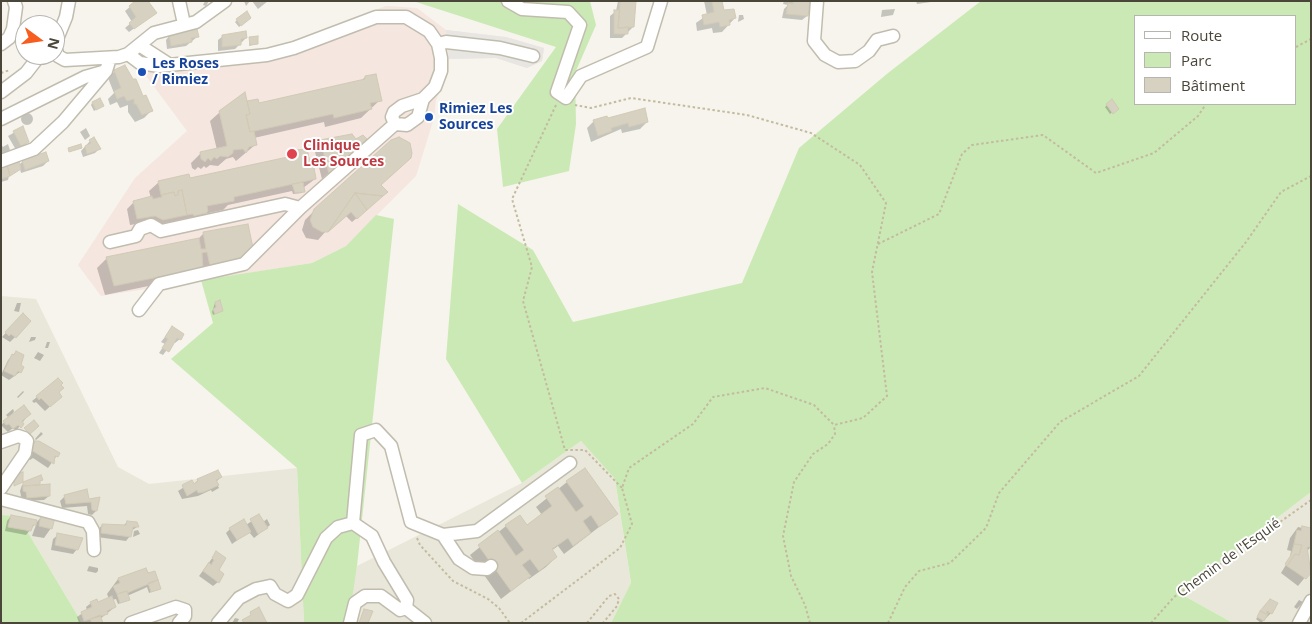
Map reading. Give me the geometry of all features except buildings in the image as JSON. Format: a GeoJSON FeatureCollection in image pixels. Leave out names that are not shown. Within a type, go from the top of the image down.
{"type":"FeatureCollection","features":[{"type":"Feature","properties":{"kind":"street"},"geometry":{"type":"LineString","coordinates":[[1,44],[9,38],[13,29],[16,7],[14,1]]}},
{"type":"Feature","properties":{"kind":"street"},"geometry":{"type":"LineString","coordinates":[[65,20],[69,1]]}},
{"type":"Feature","properties":{"kind":"street"},"geometry":{"type":"LineString","coordinates":[[179,1],[184,24]]}},
{"type":"Feature","properties":{"kind":"street"},"geometry":{"type":"LineString","coordinates":[[65,60],[110,58],[128,54],[154,33],[196,22],[225,1]]}},
{"type":"Feature","properties":{"kind":"street"},"geometry":{"type":"LineString","coordinates":[[508,1],[522,9],[568,12],[580,25],[561,95]]}},
{"type":"Feature","properties":{"kind":"street"},"geometry":{"type":"LineString","coordinates":[[561,95],[581,76],[647,46],[661,1]]}},
{"type":"Feature","properties":{"kind":"street"},"geometry":{"type":"LineString","coordinates":[[816,1],[814,41],[825,55],[838,62],[856,61],[869,51],[877,40],[893,36]]}},
{"type":"Feature","properties":{"kind":"street"},"geometry":{"type":"LineString","coordinates":[[128,54],[144,64],[170,66],[267,55],[294,48],[376,17],[406,17],[429,30],[438,44],[441,58],[440,72],[435,87],[423,99],[402,106],[394,112],[392,117],[395,124]]}},
{"type":"Feature","properties":{"kind":"street"},"geometry":{"type":"LineString","coordinates":[[438,44],[446,42],[500,48],[533,56]]}},
{"type":"Feature","properties":{"kind":"street"},"geometry":{"type":"LineString","coordinates":[[139,45],[170,66]]}},
{"type":"Feature","properties":{"kind":"street"},"geometry":{"type":"LineString","coordinates":[[1,161],[34,149],[63,122],[106,71],[110,65],[110,58]]}},
{"type":"Feature","properties":{"kind":"street"},"geometry":{"type":"LineString","coordinates":[[1,92],[26,73],[32,65]]}},
{"type":"Feature","properties":{"kind":"street"},"geometry":{"type":"LineString","coordinates":[[1,120],[85,77],[106,71]]}},
{"type":"Feature","properties":{"kind":"street"},"geometry":{"type":"LineString","coordinates":[[395,124],[407,126],[418,117],[423,99]]}},
{"type":"Feature","properties":{"kind":"street"},"geometry":{"type":"LineString","coordinates":[[139,310],[159,284],[244,264],[300,208],[395,124]]}},
{"type":"Feature","properties":{"kind":"street"},"geometry":{"type":"LineString","coordinates":[[110,242],[136,236],[140,229],[151,225],[161,231],[285,204],[300,208]]}},
{"type":"Feature","properties":{"kind":"street"},"geometry":{"type":"LineString","coordinates":[[352,523],[361,435],[376,430],[392,446],[411,522],[443,536],[459,558],[473,568],[487,569],[490,566]]}},
{"type":"Feature","properties":{"kind":"street"},"geometry":{"type":"LineString","coordinates":[[1,442],[18,436],[27,441],[25,453],[1,488]]}},
{"type":"Feature","properties":{"kind":"street"},"geometry":{"type":"LineString","coordinates":[[1,449],[9,448],[24,438]]}},
{"type":"Feature","properties":{"kind":"street"},"geometry":{"type":"LineString","coordinates":[[443,536],[477,531],[570,463]]}},
{"type":"Feature","properties":{"kind":"street"},"geometry":{"type":"LineString","coordinates":[[1,499],[88,522],[94,531],[94,550]]}},
{"type":"Feature","properties":{"kind":"street"},"geometry":{"type":"LineString","coordinates":[[218,623],[239,598],[256,589],[270,586],[275,594],[288,601],[297,595],[326,538],[338,527],[352,523],[372,536],[384,562],[407,600],[406,608]]}},
{"type":"Feature","properties":{"kind":"street"},"geometry":{"type":"LineString","coordinates":[[350,623],[355,603],[365,596],[381,596],[400,610],[406,608]]}},
{"type":"Feature","properties":{"kind":"street"},"geometry":{"type":"LineString","coordinates":[[1299,623],[1311,601]]}},
{"type":"Feature","properties":{"kind":"street"},"geometry":{"type":"LineString","coordinates":[[131,623],[176,607],[185,610],[185,616],[180,623]]}},
{"type":"Feature","properties":{"kind":"street"},"geometry":{"type":"LineString","coordinates":[[406,608],[424,623]]}},
{"type":"Feature","properties":{"kind":"path"},"geometry":{"type":"LineString","coordinates":[[1297,46],[1311,39]]}},
{"type":"Feature","properties":{"kind":"path"},"geometry":{"type":"LineString","coordinates":[[521,623],[620,548],[632,524],[622,488],[584,450],[565,450],[523,301],[532,267],[512,199],[561,95],[572,104],[591,108],[631,98],[747,115],[811,133],[860,165],[886,204],[872,272],[887,396],[863,418],[834,425]]}},
{"type":"Feature","properties":{"kind":"path"},"geometry":{"type":"LineString","coordinates":[[878,244],[939,214],[962,154],[972,145],[1044,135],[1096,173],[1154,153],[1198,116],[1205,105]]}},
{"type":"Feature","properties":{"kind":"path"},"geometry":{"type":"LineString","coordinates":[[888,623],[905,587],[919,571],[950,562],[986,528],[999,493],[1060,422],[1139,376],[1246,242],[1282,192],[1311,176]]}},
{"type":"Feature","properties":{"kind":"path"},"geometry":{"type":"LineString","coordinates":[[622,488],[629,468],[693,424],[713,397],[765,388],[814,405],[834,425],[836,434],[828,444],[813,454],[794,482],[784,536],[791,576],[805,605],[810,623]]}},
{"type":"Feature","properties":{"kind":"path","name":"Chemin de l'Esquié"},"geometry":{"type":"LineString","coordinates":[[1152,623],[1174,597],[1311,500]]}},
{"type":"Feature","properties":{"kind":"path"},"geometry":{"type":"LineString","coordinates":[[411,522],[420,545],[438,567],[453,581],[488,599],[510,623]]}},
{"type":"Feature","properties":{"kind":"path"},"geometry":{"type":"LineString","coordinates":[[587,623],[609,596],[614,594],[619,599],[617,606],[603,623]]}},
{"type":"Feature","properties":{"kind":"shaded area","name":"Clinique Les Sources"},"geometry":{"type":"Polygon","coordinates":[[[386,6],[417,8],[446,30],[506,37],[544,48],[542,61],[527,68],[496,58],[449,59],[449,71],[436,100],[434,118],[416,176],[346,246],[312,263],[101,296],[78,265],[135,178],[187,131],[141,69],[166,58],[271,49],[386,6]]]}},
{"type":"Feature","properties":{"kind":"shaded area"},"geometry":{"type":"Polygon","coordinates":[[[446,30],[506,37],[544,48],[542,61],[527,68],[496,58],[449,59],[446,30]]]}},
{"type":"Feature","properties":{"kind":"shaded area"},"geometry":{"type":"Polygon","coordinates":[[[1,296],[36,299],[118,467],[149,484],[297,468],[304,623],[82,623],[18,516],[1,515],[1,296]]]}},
{"type":"Feature","properties":{"kind":"shaded area"},"geometry":{"type":"Polygon","coordinates":[[[581,441],[615,479],[631,584],[611,623],[346,623],[357,566],[522,483],[581,441]]]}},
{"type":"Feature","properties":{"kind":"shaded area"},"geometry":{"type":"Polygon","coordinates":[[[1311,492],[1311,623],[1233,623],[1179,593],[1311,492]]]}},
{"type":"Feature","properties":{"kind":"green space"},"geometry":{"type":"Polygon","coordinates":[[[413,1],[590,1],[596,25],[575,73],[576,124],[569,171],[503,187],[497,129],[556,47],[413,1]]]}},
{"type":"Feature","properties":{"kind":"green space"},"geometry":{"type":"Polygon","coordinates":[[[981,1],[1311,1],[1311,492],[1179,593],[1233,623],[611,623],[631,583],[615,479],[581,441],[522,483],[446,359],[458,204],[533,250],[573,322],[742,283],[799,148],[888,73],[981,1]]]}},
{"type":"Feature","properties":{"kind":"green space"},"geometry":{"type":"Polygon","coordinates":[[[376,215],[394,219],[352,599],[346,623],[304,623],[297,468],[171,359],[213,323],[201,280],[312,263],[346,246],[376,215]]]}},
{"type":"Feature","properties":{"kind":"green space"},"geometry":{"type":"Polygon","coordinates":[[[1,515],[18,516],[82,623],[1,623],[1,515]]]}},
{"type":"Feature","properties":{"kind":"place","name":"Les Roses / Rimiez"},"geometry":{"type":"Point","coordinates":[142,72]}},
{"type":"Feature","properties":{"kind":"place","name":"Rimiez Les Sources"},"geometry":{"type":"Point","coordinates":[429,117]}},
{"type":"Feature","properties":{"kind":"place","name":"Clinique Les Sources"},"geometry":{"type":"Point","coordinates":[292,154]}}]}
